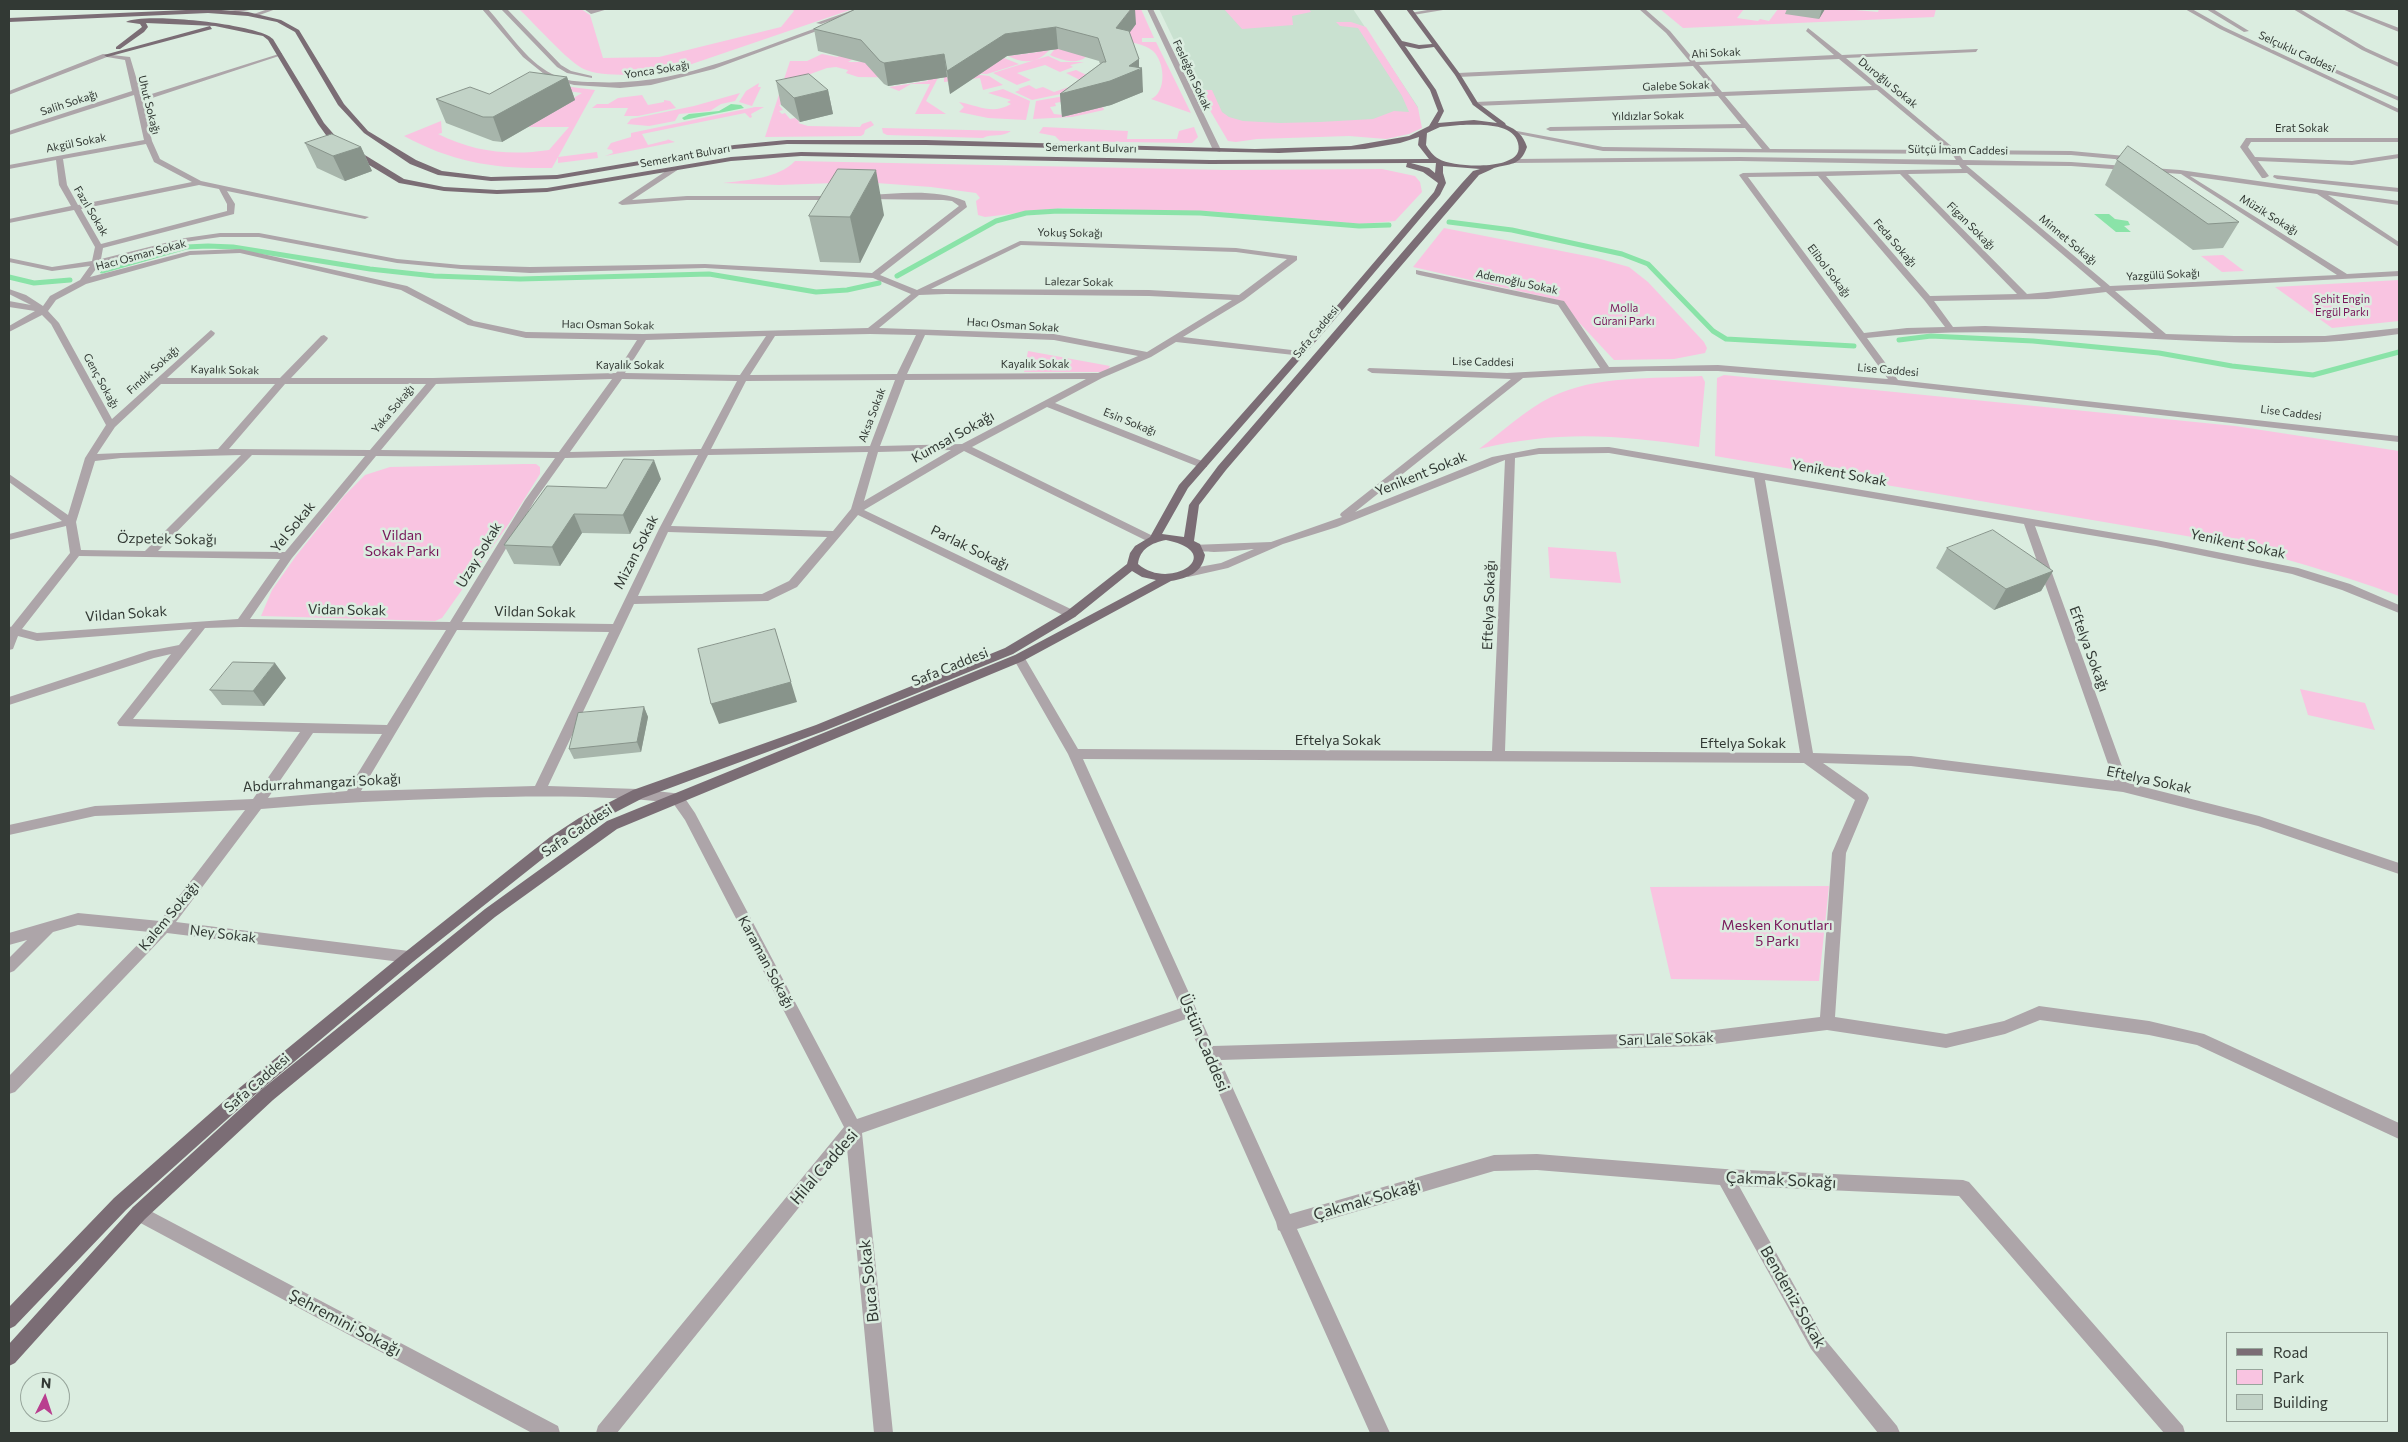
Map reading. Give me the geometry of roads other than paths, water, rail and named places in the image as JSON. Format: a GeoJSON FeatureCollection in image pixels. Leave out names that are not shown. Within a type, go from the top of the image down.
{"type":"FeatureCollection","features":[{"type":"Feature","properties":{"kind":"main road"},"geometry":{"type":"LineString","coordinates":[[1376,9],[1402,43],[1433,90],[1441,111],[1432,127]]}},
{"type":"Feature","properties":{"kind":"main road"},"geometry":{"type":"LineString","coordinates":[[171,29],[185,23],[189,18],[215,11]]}},
{"type":"Feature","properties":{"kind":"main road"},"geometry":{"type":"LineString","coordinates":[[1411,11],[1458,75],[1480,110],[1517,133],[1522,140],[1522,152],[1513,161],[1498,166]]}},
{"type":"Feature","properties":{"kind":"main road","name":"Semerkant Bulvarı"},"geometry":{"type":"LineString","coordinates":[[9,20],[163,12],[253,12],[286,23],[297,31],[342,106],[366,132],[413,162],[441,173],[491,179],[557,177],[734,147],[788,142],[1315,150],[1408,139],[1424,133],[1432,127]]}},
{"type":"Feature","properties":{"kind":"main road"},"geometry":{"type":"LineString","coordinates":[[106,55],[244,21],[253,12]]}},
{"type":"Feature","properties":{"kind":"main road","name":"Semerkant Bulvarı"},"geometry":{"type":"LineString","coordinates":[[9,28],[142,22],[185,23],[221,26],[265,35],[280,54],[321,124],[334,140],[365,161],[402,181],[444,189],[521,192],[578,186],[746,157],[801,154],[1210,162],[1438,161],[1471,167],[1498,166]]}},
{"type":"Feature","properties":{"kind":"main road"},"geometry":{"type":"LineString","coordinates":[[106,55],[142,31],[144,27],[142,22]]}},
{"type":"Feature","properties":{"kind":"main road"},"geometry":{"type":"LineString","coordinates":[[106,55],[164,32]]}},
{"type":"Feature","properties":{"kind":"main road"},"geometry":{"type":"LineString","coordinates":[[1402,43],[1419,47],[1436,45]]}},
{"type":"Feature","properties":{"kind":"main road"},"geometry":{"type":"LineString","coordinates":[[1432,127],[1468,122],[1509,128]]}},
{"type":"Feature","properties":{"kind":"main road"},"geometry":{"type":"LineString","coordinates":[[1424,133],[1422,145],[1438,161]]}},
{"type":"Feature","properties":{"kind":"main road"},"geometry":{"type":"LineString","coordinates":[[1370,145],[1390,146],[1403,151],[1398,159],[1379,162]]}},
{"type":"Feature","properties":{"kind":"main road","name":"Safa Caddesi"},"geometry":{"type":"LineString","coordinates":[[1153,538],[1183,487],[1300,354],[1441,186],[1438,161]]}},
{"type":"Feature","properties":{"kind":"main road"},"geometry":{"type":"LineString","coordinates":[[1379,162],[1404,163],[1426,170],[1440,179]]}},
{"type":"Feature","properties":{"kind":"main road","name":"Safa Caddesi"},"geometry":{"type":"LineString","coordinates":[[1192,544],[1194,505],[1222,468],[1465,185],[1476,173],[1498,166]]}},
{"type":"Feature","properties":{"kind":"main road"},"geometry":{"type":"LineString","coordinates":[[1153,538],[1176,538],[1192,544],[1201,553],[1201,560],[1188,573],[1166,579],[1146,574],[1132,565],[1134,555],[1138,549],[1153,538]]}},
{"type":"Feature","properties":{"kind":"main road","name":"Safa Caddesi"},"geometry":{"type":"LineString","coordinates":[[9,1320],[120,1204],[238,1099],[409,957],[555,842],[584,822],[638,794],[820,728],[1009,651],[1071,614],[1132,565]]}},
{"type":"Feature","properties":{"kind":"main road","name":"Safa Caddesi"},"geometry":{"type":"LineString","coordinates":[[9,1357],[139,1213],[268,1095],[490,913],[612,825],[1019,658],[1166,579]]}},
{"type":"Feature","properties":{"kind":"main road"},"geometry":{"type":"LineString","coordinates":[[120,1204],[139,1213]]}},
{"type":"Feature","properties":{"kind":"street"},"geometry":{"type":"LineString","coordinates":[[253,12],[272,9]]}},
{"type":"Feature","properties":{"kind":"street","name":"Yonca Sokağı"},"geometry":{"type":"LineString","coordinates":[[485,9],[507,36],[540,69],[551,77],[606,86],[672,80],[694,74],[872,12]]}},
{"type":"Feature","properties":{"kind":"street","name":"Yonca Sokağı"},"geometry":{"type":"LineString","coordinates":[[504,9],[552,60],[568,71],[581,76],[611,79],[642,78],[678,72],[861,9]]}},
{"type":"Feature","properties":{"kind":"street"},"geometry":{"type":"LineString","coordinates":[[587,9],[591,12],[605,9]]}},
{"type":"Feature","properties":{"kind":"street","name":"Fesleğen Sokak"},"geometry":{"type":"LineString","coordinates":[[1150,9],[1217,150]]}},
{"type":"Feature","properties":{"kind":"street"},"geometry":{"type":"LineString","coordinates":[[1411,11],[1446,9]]}},
{"type":"Feature","properties":{"kind":"street"},"geometry":{"type":"LineString","coordinates":[[1642,9],[1668,32],[1768,150]]}},
{"type":"Feature","properties":{"kind":"street","name":"Selçuklu Caddesi"},"geometry":{"type":"LineString","coordinates":[[2188,9],[2222,28],[2398,109]]}},
{"type":"Feature","properties":{"kind":"street","name":"Selçuklu Caddesi"},"geometry":{"type":"LineString","coordinates":[[2209,9],[2254,34]]}},
{"type":"Feature","properties":{"kind":"street"},"geometry":{"type":"LineString","coordinates":[[2296,9],[2364,50],[2399,65]]}},
{"type":"Feature","properties":{"kind":"street"},"geometry":{"type":"LineString","coordinates":[[2345,9],[2399,30]]}},
{"type":"Feature","properties":{"kind":"street","name":"Duroğlu Sokak"},"geometry":{"type":"LineString","coordinates":[[1808,30],[1953,151],[1959,161]]}},
{"type":"Feature","properties":{"kind":"street","name":"Ahi Sokak"},"geometry":{"type":"LineString","coordinates":[[1458,75],[1976,50]]}},
{"type":"Feature","properties":{"kind":"street"},"geometry":{"type":"LineString","coordinates":[[140,100],[280,54]]}},
{"type":"Feature","properties":{"kind":"street"},"geometry":{"type":"LineString","coordinates":[[9,93],[106,55]]}},
{"type":"Feature","properties":{"kind":"street","name":"Uhut Sokağı"},"geometry":{"type":"LineString","coordinates":[[106,55],[128,58],[136,92],[140,100],[148,141],[157,160],[199,183]]}},
{"type":"Feature","properties":{"kind":"street","name":"Selçuklu Caddesi"},"geometry":{"type":"LineString","coordinates":[[2305,57],[2399,100]]}},
{"type":"Feature","properties":{"kind":"street"},"geometry":{"type":"LineString","coordinates":[[542,80],[568,71]]}},
{"type":"Feature","properties":{"kind":"street","name":"Galebe Sokak"},"geometry":{"type":"LineString","coordinates":[[1475,104],[1878,88]]}},
{"type":"Feature","properties":{"kind":"street","name":"Salih Sokağı"},"geometry":{"type":"LineString","coordinates":[[9,133],[136,92]]}},
{"type":"Feature","properties":{"kind":"street","name":"Yıldızlar Sokak"},"geometry":{"type":"LineString","coordinates":[[1550,129],[1746,126]]}},
{"type":"Feature","properties":{"kind":"street","name":"Sütçü İmam Caddesi"},"geometry":{"type":"LineString","coordinates":[[1517,133],[1603,149],[2070,153],[2147,160]]}},
{"type":"Feature","properties":{"kind":"street","name":"Erat Sokak"},"geometry":{"type":"LineString","coordinates":[[2265,176],[2244,147],[2249,140],[2399,140]]}},
{"type":"Feature","properties":{"kind":"street","name":"Akgül Sokak"},"geometry":{"type":"LineString","coordinates":[[9,167],[148,141]]}},
{"type":"Feature","properties":{"kind":"street"},"geometry":{"type":"LineString","coordinates":[[2253,159],[2352,163],[2399,156]]}},
{"type":"Feature","properties":{"kind":"street","name":"Fazıl Sokak"},"geometry":{"type":"LineString","coordinates":[[9,329],[44,310],[53,298],[83,282],[96,262],[100,248],[74,208],[63,185],[59,158]]}},
{"type":"Feature","properties":{"kind":"street","name":"Sütçü İmam Caddesi"},"geometry":{"type":"LineString","coordinates":[[1513,161],[1682,159],[1959,161],[2071,164],[2180,172],[2399,203]]}},
{"type":"Feature","properties":{"kind":"street","name":"Minnet Sokağı"},"geometry":{"type":"LineString","coordinates":[[1959,161],[1968,171],[2163,336]]}},
{"type":"Feature","properties":{"kind":"street"},"geometry":{"type":"LineString","coordinates":[[2165,162],[2265,176],[2399,190]]}},
{"type":"Feature","properties":{"kind":"street"},"geometry":{"type":"LineString","coordinates":[[675,168],[622,203],[687,198],[842,198]]}},
{"type":"Feature","properties":{"kind":"street","name":"Figan Sokağı"},"geometry":{"type":"LineString","coordinates":[[1901,171],[2025,297]]}},
{"type":"Feature","properties":{"kind":"street"},"geometry":{"type":"LineString","coordinates":[[1820,174],[1968,171]]}},
{"type":"Feature","properties":{"kind":"street","name":"Müzik Sokağı"},"geometry":{"type":"LineString","coordinates":[[2180,172],[2346,277]]}},
{"type":"Feature","properties":{"kind":"street","name":"Elibol Sokağı"},"geometry":{"type":"LineString","coordinates":[[1820,174],[1743,175],[1895,382]]}},
{"type":"Feature","properties":{"kind":"street","name":"Feda Sokağı"},"geometry":{"type":"LineString","coordinates":[[1820,174],[1928,299],[1951,330]]}},
{"type":"Feature","properties":{"kind":"street"},"geometry":{"type":"LineString","coordinates":[[9,221],[199,183],[366,217]]}},
{"type":"Feature","properties":{"kind":"street"},"geometry":{"type":"LineString","coordinates":[[100,248],[231,212],[232,204],[221,187]]}},
{"type":"Feature","properties":{"kind":"street"},"geometry":{"type":"LineString","coordinates":[[2317,192],[2399,245]]}},
{"type":"Feature","properties":{"kind":"street"},"geometry":{"type":"LineString","coordinates":[[852,198],[939,197],[958,200],[962,203],[961,210],[874,276]]}},
{"type":"Feature","properties":{"kind":"street"},"geometry":{"type":"LineString","coordinates":[[9,260],[52,269],[96,262],[185,240],[242,234],[259,235],[397,261],[461,267],[530,270],[705,266],[874,276],[917,293]]}},
{"type":"Feature","properties":{"kind":"street","name":"Yokuş Sokağı"},"geometry":{"type":"LineString","coordinates":[[870,331],[917,293],[1020,243],[1236,250],[1294,258]]}},
{"type":"Feature","properties":{"kind":"street","name":"Hacı Osman Sokak"},"geometry":{"type":"LineString","coordinates":[[83,282],[190,253],[240,251],[404,288],[472,323],[526,335],[643,337],[773,332],[980,333],[1054,337],[1148,355]]}},
{"type":"Feature","properties":{"kind":"street","name":"Kumsal Sokağı"},"geometry":{"type":"LineString","coordinates":[[629,600],[764,598],[793,584],[856,510],[964,447],[1099,376],[1148,355],[1241,298],[1294,258]]}},
{"type":"Feature","properties":{"kind":"street","name":"Ademoğlu Sokak"},"geometry":{"type":"LineString","coordinates":[[1419,272],[1561,303],[1606,370]]}},
{"type":"Feature","properties":{"kind":"street","name":"Yazgülü Sokağı"},"geometry":{"type":"LineString","coordinates":[[1928,299],[2025,297],[2108,288],[2399,274]]}},
{"type":"Feature","properties":{"kind":"street","name":"Genç Sokağı"},"geometry":{"type":"LineString","coordinates":[[9,290],[29,298],[44,310],[55,323],[111,424],[90,458],[70,522]]}},
{"type":"Feature","properties":{"kind":"street","name":"Lalezar Sokak"},"geometry":{"type":"LineString","coordinates":[[917,293],[946,291],[1149,294],[1241,298]]}},
{"type":"Feature","properties":{"kind":"street"},"geometry":{"type":"LineString","coordinates":[[9,304],[44,310]]}},
{"type":"Feature","properties":{"kind":"street"},"geometry":{"type":"LineString","coordinates":[[1863,336],[1908,331],[1951,330],[2234,339],[2326,339],[2399,331]]}},
{"type":"Feature","properties":{"kind":"street","name":"Mizan Sokak"},"geometry":{"type":"LineString","coordinates":[[538,792],[664,529],[743,378],[773,332]]}},
{"type":"Feature","properties":{"kind":"street","name":"Fındık Sokağı"},"geometry":{"type":"LineString","coordinates":[[111,424],[211,333]]}},
{"type":"Feature","properties":{"kind":"street","name":"Aksa Sokak"},"geometry":{"type":"LineString","coordinates":[[856,510],[872,450],[900,376],[921,333]]}},
{"type":"Feature","properties":{"kind":"street","name":"Uzay Sokak"},"geometry":{"type":"LineString","coordinates":[[351,796],[530,500],[619,376],[643,337]]}},
{"type":"Feature","properties":{"kind":"street"},"geometry":{"type":"LineString","coordinates":[[221,452],[282,382],[324,338]]}},
{"type":"Feature","properties":{"kind":"street"},"geometry":{"type":"LineString","coordinates":[[1175,339],[1300,354]]}},
{"type":"Feature","properties":{"kind":"street","name":"Lise Caddesi"},"geometry":{"type":"LineString","coordinates":[[1372,370],[1468,375],[1521,375],[1606,370],[1718,368],[1895,382],[2399,439]]}},
{"type":"Feature","properties":{"kind":"street"},"geometry":{"type":"LineString","coordinates":[[1333,525],[1521,375]]}},
{"type":"Feature","properties":{"kind":"street","name":"Kayalık Sokak"},"geometry":{"type":"LineString","coordinates":[[160,381],[433,381],[619,376],[743,378],[1099,376]]}},
{"type":"Feature","properties":{"kind":"street","name":"Yaka Sokağı"},"geometry":{"type":"LineString","coordinates":[[373,454],[433,381]]}},
{"type":"Feature","properties":{"kind":"street","name":"Esin Sokağı"},"geometry":{"type":"LineString","coordinates":[[1047,403],[1203,465]]}},
{"type":"Feature","properties":{"kind":"street"},"geometry":{"type":"LineString","coordinates":[[90,458],[121,454],[221,452],[561,455],[704,454],[964,447],[1153,538]]}},
{"type":"Feature","properties":{"kind":"street","name":"Yenikent Sokak"},"geometry":{"type":"LineString","coordinates":[[1188,573],[1224,566],[1279,542],[1333,525],[1496,459],[1539,451],[1609,450],[2156,543],[2294,571],[2346,587],[2399,609]]}},
{"type":"Feature","properties":{"kind":"street"},"geometry":{"type":"LineString","coordinates":[[148,554],[249,453]]}},
{"type":"Feature","properties":{"kind":"street","name":"Yel Sokak"},"geometry":{"type":"LineString","coordinates":[[241,623],[288,556],[373,454]]}},
{"type":"Feature","properties":{"kind":"street","name":"Eftelya Sokağı"},"geometry":{"type":"LineString","coordinates":[[1498,756],[1510,456]]}},
{"type":"Feature","properties":{"kind":"street"},"geometry":{"type":"LineString","coordinates":[[1759,474],[1807,758],[1862,798],[1839,853],[1827,1022]]}},
{"type":"Feature","properties":{"kind":"street"},"geometry":{"type":"LineString","coordinates":[[9,477],[70,522],[76,553],[12,630],[9,646]]}},
{"type":"Feature","properties":{"kind":"street","name":"Parlak Sokağı"},"geometry":{"type":"LineString","coordinates":[[856,510],[1071,614]]}},
{"type":"Feature","properties":{"kind":"street","name":"Eftelya Sokağı"},"geometry":{"type":"LineString","coordinates":[[2028,521],[2123,788]]}},
{"type":"Feature","properties":{"kind":"street"},"geometry":{"type":"LineString","coordinates":[[9,537],[70,522]]}},
{"type":"Feature","properties":{"kind":"street"},"geometry":{"type":"LineString","coordinates":[[664,529],[837,534]]}},
{"type":"Feature","properties":{"kind":"street","name":"Yenikent Sokak"},"geometry":{"type":"LineString","coordinates":[[1192,544],[1230,548],[1279,542]]}},
{"type":"Feature","properties":{"kind":"street","name":"Özpetek Sokağı"},"geometry":{"type":"LineString","coordinates":[[76,553],[288,556]]}},
{"type":"Feature","properties":{"kind":"street","name":"Vidan Sokak"},"geometry":{"type":"LineString","coordinates":[[241,623],[454,626]]}},
{"type":"Feature","properties":{"kind":"street","name":"Vildan Sokak"},"geometry":{"type":"LineString","coordinates":[[12,630],[37,636],[241,623]]}},
{"type":"Feature","properties":{"kind":"street"},"geometry":{"type":"LineString","coordinates":[[202,624],[124,724],[390,730]]}},
{"type":"Feature","properties":{"kind":"street","name":"Vildan Sokak"},"geometry":{"type":"LineString","coordinates":[[454,626],[616,628]]}},
{"type":"Feature","properties":{"kind":"street"},"geometry":{"type":"LineString","coordinates":[[9,701],[153,654],[183,648]]}},
{"type":"Feature","properties":{"kind":"street","name":"Üstün Caddesi"},"geometry":{"type":"LineString","coordinates":[[1019,658],[1074,754],[1284,1224],[1380,1433]]}},
{"type":"Feature","properties":{"kind":"street","name":"Kalem Sokağı"},"geometry":{"type":"LineString","coordinates":[[9,1086],[164,927],[257,804],[310,729]]}},
{"type":"Feature","properties":{"kind":"street","name":"Eftelya Sokak"},"geometry":{"type":"LineString","coordinates":[[1074,754],[1807,758],[1911,761],[2123,788],[2259,821],[2399,868]]}},
{"type":"Feature","properties":{"kind":"street","name":"Abdurrahmangazi Sokağı"},"geometry":{"type":"LineString","coordinates":[[9,830],[95,811],[257,804],[351,796],[538,792],[638,794],[678,798]]}},
{"type":"Feature","properties":{"kind":"street","name":"Karaman Sokağı"},"geometry":{"type":"LineString","coordinates":[[678,798],[690,817],[853,1128]]}},
{"type":"Feature","properties":{"kind":"street","name":"Ney Sokak"},"geometry":{"type":"LineString","coordinates":[[9,939],[78,919],[164,927],[409,957]]}},
{"type":"Feature","properties":{"kind":"street"},"geometry":{"type":"LineString","coordinates":[[9,966],[49,927]]}},
{"type":"Feature","properties":{"kind":"street","name":"Hilal Caddesi"},"geometry":{"type":"LineString","coordinates":[[605,1433],[853,1128],[1190,1011]]}},
{"type":"Feature","properties":{"kind":"street","name":"Sarı Lale Sokak"},"geometry":{"type":"LineString","coordinates":[[1207,1053],[1698,1039],[1827,1022],[1946,1040],[2005,1027],[2039,1013],[2150,1028],[2199,1039],[2399,1131]]}},
{"type":"Feature","properties":{"kind":"street","name":"Buca Sokak"},"geometry":{"type":"LineString","coordinates":[[853,1128],[884,1433]]}},
{"type":"Feature","properties":{"kind":"street","name":"Çakmak Sokağı"},"geometry":{"type":"LineString","coordinates":[[1284,1224],[1494,1163],[1538,1162],[1725,1177],[1963,1188],[2176,1433]]}},
{"type":"Feature","properties":{"kind":"street","name":"Bendeniz Sokak"},"geometry":{"type":"LineString","coordinates":[[1725,1177],[1817,1343],[1890,1433]]}},
{"type":"Feature","properties":{"kind":"street","name":"Şehremini Sokağı"},"geometry":{"type":"LineString","coordinates":[[139,1213],[551,1433]]}},
{"type":"Feature","properties":{"kind":"waterway"},"geometry":{"type":"LineString","coordinates":[[897,276],[996,221],[1026,213],[1058,211],[1200,213],[1359,226],[1389,225]]}},
{"type":"Feature","properties":{"kind":"waterway"},"geometry":{"type":"LineString","coordinates":[[1449,222],[1512,230],[1622,254],[1648,264],[1713,331],[1726,339],[1854,346]]}},
{"type":"Feature","properties":{"kind":"waterway"},"geometry":{"type":"LineString","coordinates":[[102,271],[186,247],[208,246],[233,247],[370,269],[434,276],[520,279],[709,274],[816,292],[847,290],[879,283]]}},
{"type":"Feature","properties":{"kind":"waterway"},"geometry":{"type":"LineString","coordinates":[[9,277],[34,283],[70,280]]}},
{"type":"Feature","properties":{"kind":"waterway"},"geometry":{"type":"LineString","coordinates":[[1899,340],[1931,336],[2033,341],[2159,353],[2232,366],[2313,375],[2399,352]]}},
{"type":"Feature","properties":{"kind":"park label","name":"Şehit Engin Ergül Parkı"},"geometry":{"type":"Point","coordinates":[2342,305]}},
{"type":"Feature","properties":{"kind":"park label","name":"Molla Gürani Parkı"},"geometry":{"type":"Point","coordinates":[1624,314]}},
{"type":"Feature","properties":{"kind":"park label","name":"Vildan Sokak Parkı"},"geometry":{"type":"Point","coordinates":[402,544]}},
{"type":"Feature","properties":{"kind":"park label","name":"Mesken Konutları 5 Parkı"},"geometry":{"type":"Point","coordinates":[1777,934]}}]}
